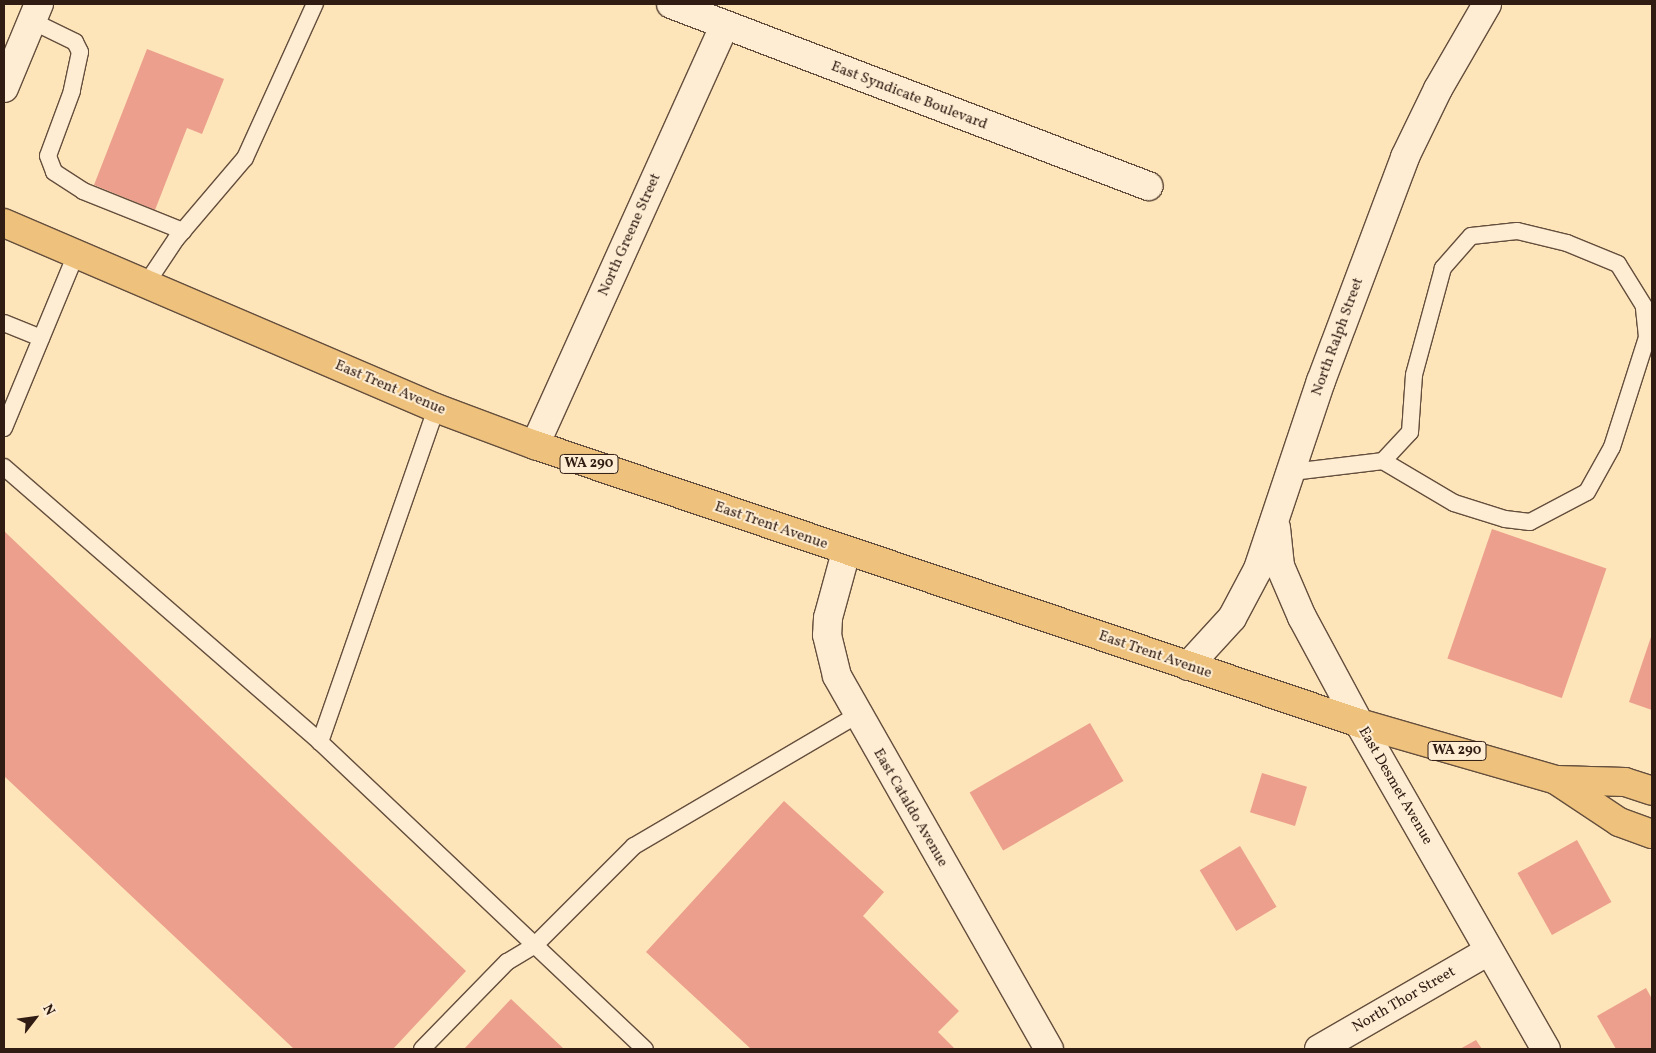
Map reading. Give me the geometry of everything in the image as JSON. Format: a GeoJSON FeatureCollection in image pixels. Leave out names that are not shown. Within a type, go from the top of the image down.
{"type":"FeatureCollection","features":[{"type":"Feature","properties":{"kind":"main road","name":"East Trent Avenue"},"geometry":{"type":"LineString","coordinates":[[4,223],[436,408],[535,445],[846,552],[1359,723],[1556,780],[1625,782],[1652,790]]}},
{"type":"Feature","properties":{"kind":"main road","name":"East Trent Avenue"},"geometry":{"type":"LineString","coordinates":[[1556,780],[1619,822],[1652,834]]}},
{"type":"Feature","properties":{"kind":"street","name":"East Syndicate Boulevard"},"geometry":{"type":"LineString","coordinates":[[671,4],[724,26],[1148,186]]}},
{"type":"Feature","properties":{"kind":"street","name":"North Ralph Street"},"geometry":{"type":"LineString","coordinates":[[1188,666],[1232,618],[1258,569],[1292,472],[1321,380],[1405,157],[1438,89],[1487,4]]}},
{"type":"Feature","properties":{"kind":"street"},"geometry":{"type":"LineString","coordinates":[[4,88],[35,12]]}},
{"type":"Feature","properties":{"kind":"street","name":"North Greene Street"},"geometry":{"type":"LineString","coordinates":[[535,445],[724,26]]}},
{"type":"Feature","properties":{"kind":"street","name":"East Desmet Avenue"},"geometry":{"type":"LineString","coordinates":[[1279,511],[1275,541],[1286,582],[1359,723],[1546,1049]]}},
{"type":"Feature","properties":{"kind":"street","name":"East Cataldo Avenue"},"geometry":{"type":"LineString","coordinates":[[846,552],[831,603],[827,635],[837,676],[857,715],[1049,1049]]}},
{"type":"Feature","properties":{"kind":"street","name":"North Thor Street"},"geometry":{"type":"LineString","coordinates":[[1319,1049],[1489,951]]}},
{"type":"Feature","properties":{"kind":"lane"},"geometry":{"type":"LineString","coordinates":[[146,284],[183,230],[245,158],[315,4]]}},
{"type":"Feature","properties":{"kind":"lane"},"geometry":{"type":"LineString","coordinates":[[35,12],[75,42],[80,52],[72,91],[48,156],[54,172],[83,191],[183,230]]}},
{"type":"Feature","properties":{"kind":"lane"},"geometry":{"type":"LineString","coordinates":[[1292,472],[1383,462],[1454,503],[1505,519],[1530,522],[1587,492],[1612,447],[1647,337],[1644,306],[1618,264],[1567,243],[1517,230],[1471,236],[1442,268],[1414,375],[1410,432],[1383,462]]}},
{"type":"Feature","properties":{"kind":"lane"},"geometry":{"type":"LineString","coordinates":[[4,428],[10,396],[41,338],[76,254]]}},
{"type":"Feature","properties":{"kind":"lane"},"geometry":{"type":"LineString","coordinates":[[4,323],[41,338]]}},
{"type":"Feature","properties":{"kind":"lane"},"geometry":{"type":"LineString","coordinates":[[320,742],[436,408]]}},
{"type":"Feature","properties":{"kind":"lane"},"geometry":{"type":"LineString","coordinates":[[4,468],[320,742],[645,1049]]}},
{"type":"Feature","properties":{"kind":"lane"},"geometry":{"type":"LineString","coordinates":[[422,1049],[507,962],[535,945],[634,846],[857,715]]}},
{"type":"Feature","properties":{"kind":"building"},"geometry":{"type":"Polygon","coordinates":[[[147,49],[224,79],[202,134],[187,128],[155,210],[94,185],[147,49]]]}},
{"type":"Feature","properties":{"kind":"building"},"geometry":{"type":"Polygon","coordinates":[[[1492,529],[1606,568],[1562,698],[1447,659],[1492,529]]]}},
{"type":"Feature","properties":{"kind":"building"},"geometry":{"type":"Polygon","coordinates":[[[4,531],[466,971],[393,1049],[294,1049],[4,776],[4,531]]]}},
{"type":"Feature","properties":{"kind":"building"},"geometry":{"type":"Polygon","coordinates":[[[1652,634],[1652,710],[1629,702],[1652,634]]]}},
{"type":"Feature","properties":{"kind":"building"},"geometry":{"type":"Polygon","coordinates":[[[1090,723],[1124,781],[1003,851],[970,792],[1090,723]]]}},
{"type":"Feature","properties":{"kind":"building"},"geometry":{"type":"Polygon","coordinates":[[[1262,773],[1307,787],[1295,826],[1250,812],[1262,773]]]}},
{"type":"Feature","properties":{"kind":"building"},"geometry":{"type":"Polygon","coordinates":[[[784,801],[884,892],[863,916],[959,1011],[938,1032],[955,1049],[751,1049],[646,952],[784,801]]]}},
{"type":"Feature","properties":{"kind":"building"},"geometry":{"type":"Polygon","coordinates":[[[1577,840],[1611,902],[1552,935],[1518,873],[1577,840]]]}},
{"type":"Feature","properties":{"kind":"building"},"geometry":{"type":"Polygon","coordinates":[[[1240,846],[1277,907],[1236,931],[1200,870],[1240,846]]]}},
{"type":"Feature","properties":{"kind":"building"},"geometry":{"type":"Polygon","coordinates":[[[1646,988],[1652,999],[1652,1049],[1616,1049],[1597,1016],[1646,988]]]}},
{"type":"Feature","properties":{"kind":"building"},"geometry":{"type":"Polygon","coordinates":[[[511,999],[564,1049],[464,1049],[511,999]]]}},
{"type":"Feature","properties":{"kind":"building"},"geometry":{"type":"Polygon","coordinates":[[[1476,1040],[1482,1049],[1460,1049],[1476,1040]]]}}]}
